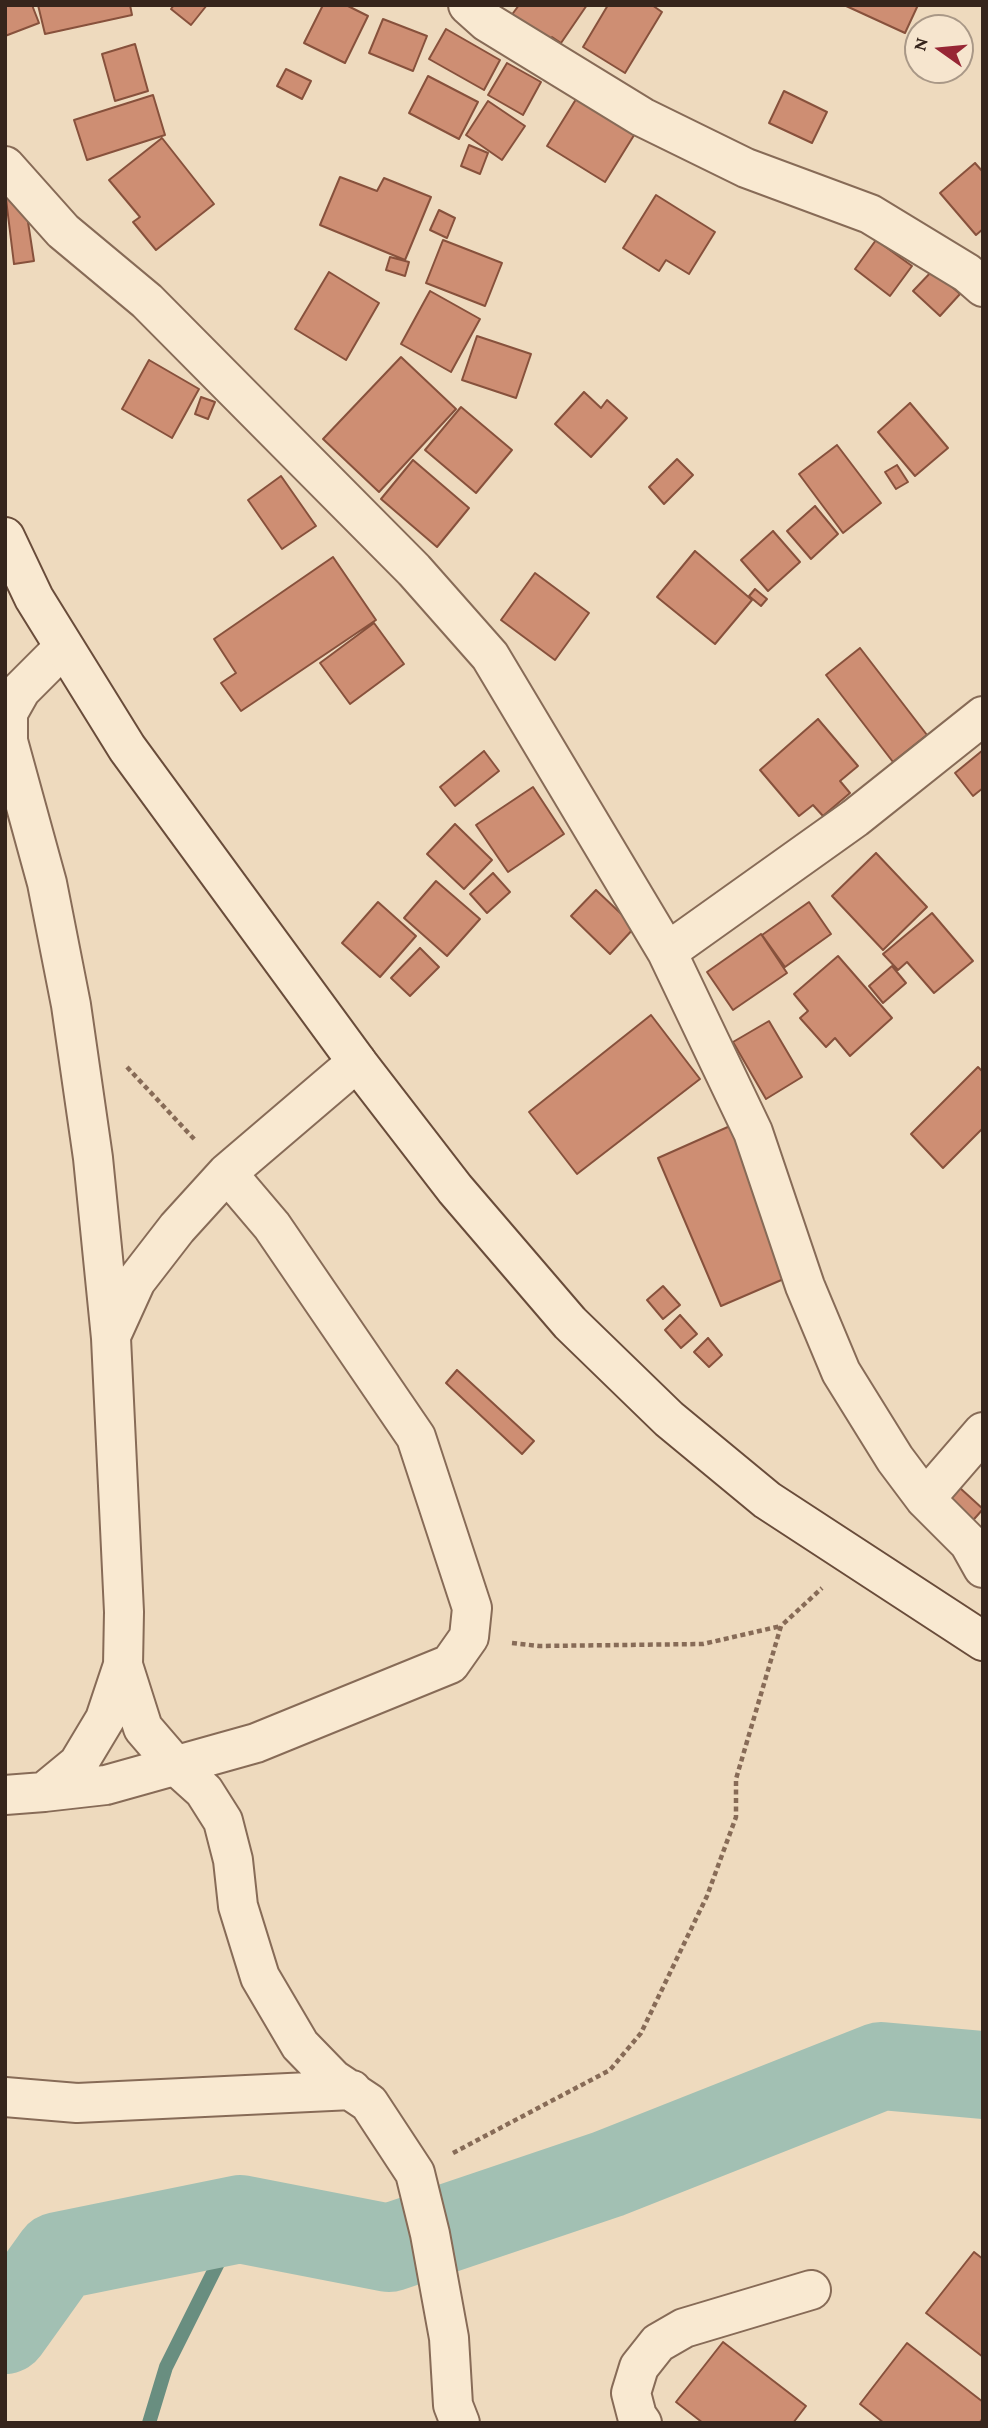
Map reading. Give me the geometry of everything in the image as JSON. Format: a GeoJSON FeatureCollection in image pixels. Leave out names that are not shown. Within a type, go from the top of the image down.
{"type":"FeatureCollection","features":[{"type":"Feature","properties":{"kind":"street"},"geometry":{"type":"LineString","coordinates":[[468,5],[487,22],[642,117],[746,168],[870,214],[967,273],[983,287]]}},
{"type":"Feature","properties":{"kind":"street"},"geometry":{"type":"LineString","coordinates":[[5,166],[64,231],[148,301],[414,570],[491,656],[667,952],[753,1132],[805,1286],[841,1372],[895,1460],[925,1499],[969,1543],[983,1568]]}},
{"type":"Feature","properties":{"kind":"street"},"geometry":{"type":"LineString","coordinates":[[5,537],[34,598],[127,748],[357,1062],[456,1189],[570,1323],[668,1419],[767,1500],[983,1641]]}},
{"type":"Feature","properties":{"kind":"street"},"geometry":{"type":"LineString","coordinates":[[44,1792],[78,1764],[105,1719],[122,1665],[124,1612],[111,1338],[93,1158],[71,1005],[47,883],[8,741],[8,713],[21,690],[63,648]]}},
{"type":"Feature","properties":{"kind":"street"},"geometry":{"type":"LineString","coordinates":[[667,952],[855,818],[983,716]]}},
{"type":"Feature","properties":{"kind":"street"},"geometry":{"type":"LineString","coordinates":[[111,1338],[136,1281],[177,1227],[227,1173],[357,1062]]}},
{"type":"Feature","properties":{"kind":"street"},"geometry":{"type":"LineString","coordinates":[[5,1795],[106,1785],[256,1743],[450,1664],[469,1637],[472,1608],[416,1437],[272,1226],[227,1173]]}},
{"type":"Feature","properties":{"kind":"street"},"geometry":{"type":"LineString","coordinates":[[925,1499],[983,1432]]}},
{"type":"Feature","properties":{"kind":"street"},"geometry":{"type":"LineString","coordinates":[[122,1665],[143,1728],[174,1764],[204,1791],[223,1821],[233,1860],[238,1906],[260,1977],[300,2045],[333,2079],[369,2104],[415,2174],[446,2325],[453,2405],[460,2423]]}},
{"type":"Feature","properties":{"kind":"street"},"geometry":{"type":"LineString","coordinates":[[5,2097],[77,2103],[352,2090]]}},
{"type":"Feature","properties":{"kind":"street"},"geometry":{"type":"LineString","coordinates":[[642,2423],[637,2416],[631,2393],[639,2367],[658,2343],[684,2328],[811,2290]]}},
{"type":"Feature","properties":{"kind":"path"},"geometry":{"type":"LineString","coordinates":[[124,1063],[227,1173]]}},
{"type":"Feature","properties":{"kind":"path"},"geometry":{"type":"LineString","coordinates":[[469,1637],[540,1646],[703,1644],[781,1626],[853,1558]]}},
{"type":"Feature","properties":{"kind":"path"},"geometry":{"type":"LineString","coordinates":[[415,2174],[610,2070],[641,2033],[707,1896],[736,1817],[737,1779],[781,1626]]}},
{"type":"Feature","properties":{"kind":"building"},"geometry":{"type":"Polygon","coordinates":[[[5,5],[32,5],[39,23],[5,36],[5,5]]]}},
{"type":"Feature","properties":{"kind":"building"},"geometry":{"type":"Polygon","coordinates":[[[38,5],[130,5],[132,15],[45,34],[38,5]]]}},
{"type":"Feature","properties":{"kind":"building"},"geometry":{"type":"Polygon","coordinates":[[[174,5],[207,5],[191,25],[171,9],[174,5]]]}},
{"type":"Feature","properties":{"kind":"building"},"geometry":{"type":"Polygon","coordinates":[[[323,5],[346,5],[368,16],[345,63],[304,43],[323,5]]]}},
{"type":"Feature","properties":{"kind":"building"},"geometry":{"type":"Polygon","coordinates":[[[519,5],[587,5],[561,43],[552,37],[546,46],[508,20],[519,5]]]}},
{"type":"Feature","properties":{"kind":"building"},"geometry":{"type":"Polygon","coordinates":[[[608,5],[652,5],[662,12],[625,73],[583,47],[608,5]]]}},
{"type":"Feature","properties":{"kind":"building"},"geometry":{"type":"Polygon","coordinates":[[[844,5],[918,5],[914,14],[904,14],[904,33],[844,5]]]}},
{"type":"Feature","properties":{"kind":"building"},"geometry":{"type":"Polygon","coordinates":[[[383,19],[427,36],[413,71],[369,53],[383,19]]]}},
{"type":"Feature","properties":{"kind":"building"},"geometry":{"type":"Polygon","coordinates":[[[446,29],[500,60],[484,90],[429,59],[446,29]]]}},
{"type":"Feature","properties":{"kind":"building"},"geometry":{"type":"Polygon","coordinates":[[[135,44],[148,91],[115,101],[102,54],[135,44]]]}},
{"type":"Feature","properties":{"kind":"building"},"geometry":{"type":"Polygon","coordinates":[[[507,63],[541,82],[523,115],[488,95],[507,63]]]}},
{"type":"Feature","properties":{"kind":"building"},"geometry":{"type":"Polygon","coordinates":[[[286,69],[311,81],[302,99],[277,86],[286,69]]]}},
{"type":"Feature","properties":{"kind":"building"},"geometry":{"type":"Polygon","coordinates":[[[428,76],[478,102],[459,139],[409,113],[428,76]]]}},
{"type":"Feature","properties":{"kind":"building"},"geometry":{"type":"Polygon","coordinates":[[[784,91],[827,112],[812,143],[769,123],[784,91]]]}},
{"type":"Feature","properties":{"kind":"building"},"geometry":{"type":"Polygon","coordinates":[[[153,95],[165,135],[87,160],[74,120],[153,95]]]}},
{"type":"Feature","properties":{"kind":"building"},"geometry":{"type":"Polygon","coordinates":[[[578,96],[636,132],[605,182],[547,146],[578,96]]]}},
{"type":"Feature","properties":{"kind":"building"},"geometry":{"type":"Polygon","coordinates":[[[488,101],[525,126],[502,160],[466,135],[488,101]]]}},
{"type":"Feature","properties":{"kind":"building"},"geometry":{"type":"Polygon","coordinates":[[[162,138],[214,204],[156,250],[133,222],[140,217],[109,180],[162,138]]]}},
{"type":"Feature","properties":{"kind":"building"},"geometry":{"type":"Polygon","coordinates":[[[469,145],[488,153],[480,174],[461,166],[469,145]]]}},
{"type":"Feature","properties":{"kind":"building"},"geometry":{"type":"Polygon","coordinates":[[[975,163],[983,172],[983,229],[976,235],[940,193],[975,163]]]}},
{"type":"Feature","properties":{"kind":"building"},"geometry":{"type":"Polygon","coordinates":[[[340,177],[377,191],[384,178],[431,197],[405,260],[320,225],[340,177]]]}},
{"type":"Feature","properties":{"kind":"building"},"geometry":{"type":"Polygon","coordinates":[[[656,195],[715,232],[689,274],[666,260],[659,271],[623,248],[656,195]]]}},
{"type":"Feature","properties":{"kind":"building"},"geometry":{"type":"Polygon","coordinates":[[[24,196],[34,261],[14,264],[6,199],[24,196]]]}},
{"type":"Feature","properties":{"kind":"building"},"geometry":{"type":"Polygon","coordinates":[[[439,210],[455,218],[447,238],[430,230],[439,210]]]}},
{"type":"Feature","properties":{"kind":"building"},"geometry":{"type":"Polygon","coordinates":[[[443,240],[502,263],[485,306],[426,283],[443,240]]]}},
{"type":"Feature","properties":{"kind":"building"},"geometry":{"type":"Polygon","coordinates":[[[876,240],[912,266],[890,296],[855,269],[876,240]]]}},
{"type":"Feature","properties":{"kind":"building"},"geometry":{"type":"Polygon","coordinates":[[[390,257],[409,262],[405,276],[386,270],[390,257]]]}},
{"type":"Feature","properties":{"kind":"building"},"geometry":{"type":"Polygon","coordinates":[[[933,270],[960,294],[940,316],[913,291],[933,270]]]}},
{"type":"Feature","properties":{"kind":"building"},"geometry":{"type":"Polygon","coordinates":[[[329,272],[379,303],[346,360],[295,329],[329,272]]]}},
{"type":"Feature","properties":{"kind":"building"},"geometry":{"type":"Polygon","coordinates":[[[430,291],[480,319],[451,372],[401,344],[430,291]]]}},
{"type":"Feature","properties":{"kind":"building"},"geometry":{"type":"Polygon","coordinates":[[[477,336],[531,354],[516,398],[462,380],[477,336]]]}},
{"type":"Feature","properties":{"kind":"building"},"geometry":{"type":"Polygon","coordinates":[[[401,357],[456,409],[379,492],[323,439],[401,357]]]}},
{"type":"Feature","properties":{"kind":"building"},"geometry":{"type":"Polygon","coordinates":[[[149,360],[199,389],[172,438],[122,409],[149,360]]]}},
{"type":"Feature","properties":{"kind":"building"},"geometry":{"type":"Polygon","coordinates":[[[584,392],[601,408],[607,400],[627,418],[591,457],[555,424],[584,392]]]}},
{"type":"Feature","properties":{"kind":"building"},"geometry":{"type":"Polygon","coordinates":[[[201,397],[215,402],[208,419],[195,414],[201,397]]]}},
{"type":"Feature","properties":{"kind":"building"},"geometry":{"type":"Polygon","coordinates":[[[910,403],[948,448],[915,476],[878,432],[910,403]]]}},
{"type":"Feature","properties":{"kind":"building"},"geometry":{"type":"Polygon","coordinates":[[[461,407],[512,450],[476,493],[425,450],[461,407]]]}},
{"type":"Feature","properties":{"kind":"building"},"geometry":{"type":"Polygon","coordinates":[[[837,445],[881,503],[843,533],[799,474],[837,445]]]}},
{"type":"Feature","properties":{"kind":"building"},"geometry":{"type":"Polygon","coordinates":[[[677,459],[693,475],[664,504],[649,487],[677,459]]]}},
{"type":"Feature","properties":{"kind":"building"},"geometry":{"type":"Polygon","coordinates":[[[413,460],[469,508],[437,547],[381,499],[413,460]]]}},
{"type":"Feature","properties":{"kind":"building"},"geometry":{"type":"Polygon","coordinates":[[[897,465],[908,482],[896,489],[885,472],[897,465]]]}},
{"type":"Feature","properties":{"kind":"building"},"geometry":{"type":"Polygon","coordinates":[[[281,476],[316,526],[282,549],[248,500],[281,476]]]}},
{"type":"Feature","properties":{"kind":"building"},"geometry":{"type":"Polygon","coordinates":[[[815,506],[838,534],[811,559],[787,531],[815,506]]]}},
{"type":"Feature","properties":{"kind":"building"},"geometry":{"type":"Polygon","coordinates":[[[773,531],[800,562],[768,591],[741,560],[773,531]]]}},
{"type":"Feature","properties":{"kind":"building"},"geometry":{"type":"Polygon","coordinates":[[[695,551],[752,600],[715,644],[657,597],[695,551]]]}},
{"type":"Feature","properties":{"kind":"building"},"geometry":{"type":"Polygon","coordinates":[[[333,557],[376,620],[241,711],[221,683],[236,673],[214,639],[333,557]]]}},
{"type":"Feature","properties":{"kind":"building"},"geometry":{"type":"Polygon","coordinates":[[[535,573],[589,613],[555,660],[501,620],[535,573]]]}},
{"type":"Feature","properties":{"kind":"building"},"geometry":{"type":"Polygon","coordinates":[[[755,589],[767,599],[761,606],[749,596],[755,589]]]}},
{"type":"Feature","properties":{"kind":"building"},"geometry":{"type":"Polygon","coordinates":[[[374,623],[404,664],[350,704],[320,663],[374,623]]]}},
{"type":"Feature","properties":{"kind":"building"},"geometry":{"type":"Polygon","coordinates":[[[860,648],[927,735],[893,762],[826,675],[860,648]]]}},
{"type":"Feature","properties":{"kind":"building"},"geometry":{"type":"Polygon","coordinates":[[[818,719],[858,766],[840,781],[850,793],[823,816],[813,805],[799,816],[760,770],[818,719]]]}},
{"type":"Feature","properties":{"kind":"building"},"geometry":{"type":"Polygon","coordinates":[[[983,750],[983,788],[973,796],[955,773],[983,750]]]}},
{"type":"Feature","properties":{"kind":"building"},"geometry":{"type":"Polygon","coordinates":[[[484,751],[499,771],[455,806],[440,787],[484,751]]]}},
{"type":"Feature","properties":{"kind":"building"},"geometry":{"type":"Polygon","coordinates":[[[533,787],[564,834],[508,872],[476,825],[533,787]]]}},
{"type":"Feature","properties":{"kind":"building"},"geometry":{"type":"Polygon","coordinates":[[[455,824],[492,860],[464,889],[427,854],[455,824]]]}},
{"type":"Feature","properties":{"kind":"building"},"geometry":{"type":"Polygon","coordinates":[[[876,853],[927,907],[883,950],[832,896],[876,853]]]}},
{"type":"Feature","properties":{"kind":"building"},"geometry":{"type":"Polygon","coordinates":[[[493,873],[510,892],[487,913],[470,894],[493,873]]]}},
{"type":"Feature","properties":{"kind":"building"},"geometry":{"type":"Polygon","coordinates":[[[436,881],[480,919],[447,956],[404,918],[436,881]]]}},
{"type":"Feature","properties":{"kind":"building"},"geometry":{"type":"Polygon","coordinates":[[[596,890],[635,927],[610,954],[571,916],[596,890]]]}},
{"type":"Feature","properties":{"kind":"building"},"geometry":{"type":"Polygon","coordinates":[[[378,902],[416,936],[380,977],[342,943],[378,902]]]}},
{"type":"Feature","properties":{"kind":"building"},"geometry":{"type":"Polygon","coordinates":[[[809,902],[831,934],[785,967],[762,935],[809,902]]]}},
{"type":"Feature","properties":{"kind":"building"},"geometry":{"type":"Polygon","coordinates":[[[932,913],[973,961],[934,993],[907,962],[898,970],[883,954],[932,913]]]}},
{"type":"Feature","properties":{"kind":"building"},"geometry":{"type":"Polygon","coordinates":[[[761,934],[787,973],[733,1010],[707,972],[761,934]]]}},
{"type":"Feature","properties":{"kind":"building"},"geometry":{"type":"Polygon","coordinates":[[[420,948],[439,967],[410,996],[391,978],[420,948]]]}},
{"type":"Feature","properties":{"kind":"building"},"geometry":{"type":"Polygon","coordinates":[[[838,956],[892,1018],[850,1056],[835,1038],[826,1047],[800,1018],[808,1011],[794,994],[838,956]]]}},
{"type":"Feature","properties":{"kind":"building"},"geometry":{"type":"Polygon","coordinates":[[[892,966],[906,983],[883,1003],[869,986],[892,966]]]}},
{"type":"Feature","properties":{"kind":"building"},"geometry":{"type":"Polygon","coordinates":[[[651,1015],[700,1079],[577,1174],[529,1112],[651,1015]]]}},
{"type":"Feature","properties":{"kind":"building"},"geometry":{"type":"Polygon","coordinates":[[[769,1021],[802,1077],[766,1099],[733,1042],[769,1021]]]}},
{"type":"Feature","properties":{"kind":"building"},"geometry":{"type":"Polygon","coordinates":[[[978,1067],[983,1072],[983,1128],[943,1168],[911,1134],[978,1067]]]}},
{"type":"Feature","properties":{"kind":"building"},"geometry":{"type":"Polygon","coordinates":[[[730,1126],[793,1275],[721,1306],[658,1158],[730,1126]]]}},
{"type":"Feature","properties":{"kind":"building"},"geometry":{"type":"Polygon","coordinates":[[[663,1286],[680,1305],[663,1319],[647,1300],[663,1286]]]}},
{"type":"Feature","properties":{"kind":"building"},"geometry":{"type":"Polygon","coordinates":[[[680,1315],[697,1334],[681,1348],[665,1330],[680,1315]]]}},
{"type":"Feature","properties":{"kind":"building"},"geometry":{"type":"Polygon","coordinates":[[[708,1338],[722,1355],[709,1367],[694,1352],[708,1338]]]}},
{"type":"Feature","properties":{"kind":"building"},"geometry":{"type":"Polygon","coordinates":[[[457,1370],[534,1441],[522,1454],[446,1383],[457,1370]]]}},
{"type":"Feature","properties":{"kind":"building"},"geometry":{"type":"Polygon","coordinates":[[[960,1488],[983,1509],[968,1526],[944,1505],[960,1488]]]}},
{"type":"Feature","properties":{"kind":"building"},"geometry":{"type":"Polygon","coordinates":[[[974,2252],[983,2259],[983,2357],[926,2313],[974,2252]]]}},
{"type":"Feature","properties":{"kind":"building"},"geometry":{"type":"Polygon","coordinates":[[[723,2342],[806,2406],[793,2423],[703,2423],[676,2402],[723,2342]]]}},
{"type":"Feature","properties":{"kind":"building"},"geometry":{"type":"Polygon","coordinates":[[[907,2343],[983,2402],[983,2418],[979,2423],[884,2423],[860,2404],[907,2343]]]}},
{"type":"Feature","properties":{"kind":"waterway"},"geometry":{"type":"LineString","coordinates":[[5,2330],[58,2256],[240,2219],[389,2248],[608,2174],[881,2066],[983,2075]]}},
{"type":"Feature","properties":{"kind":"waterway"},"geometry":{"type":"LineString","coordinates":[[149,2423],[166,2367],[240,2219]]}}]}
